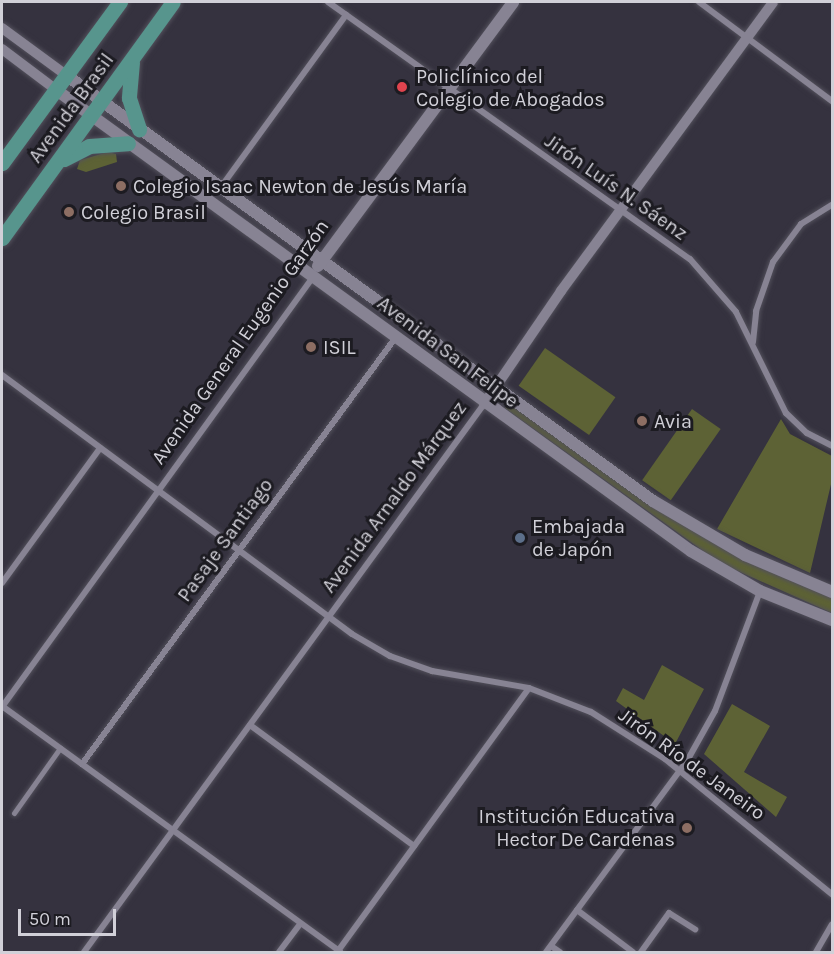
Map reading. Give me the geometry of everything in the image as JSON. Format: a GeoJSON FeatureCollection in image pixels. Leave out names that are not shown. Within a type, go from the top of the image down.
{"type":"FeatureCollection","features":[{"type":"Feature","properties":{"kind":"main road","name":"Avenida Brasil"},"geometry":{"type":"LineString","coordinates":[[2,163],[120,2]]}},
{"type":"Feature","properties":{"kind":"main road","name":"Avenida Brasil"},"geometry":{"type":"LineString","coordinates":[[2,238],[173,2]]}},
{"type":"Feature","properties":{"kind":"main road","name":"Avenida General Eugenio Garzón"},"geometry":{"type":"LineString","coordinates":[[313,277],[320,260],[513,2]]}},
{"type":"Feature","properties":{"kind":"main road"},"geometry":{"type":"LineString","coordinates":[[134,56],[129,92],[139,129]]}},
{"type":"Feature","properties":{"kind":"main road","name":"Avenida San Felipe"},"geometry":{"type":"LineString","coordinates":[[66,75],[495,388],[686,521],[745,555],[832,592]]}},
{"type":"Feature","properties":{"kind":"main road","name":"Avenida San Felipe"},"geometry":{"type":"LineString","coordinates":[[55,89],[396,337],[484,404],[691,551],[760,591],[832,620]]}},
{"type":"Feature","properties":{"kind":"main road"},"geometry":{"type":"LineString","coordinates":[[54,167],[89,146],[128,143]]}},
{"type":"Feature","properties":{"kind":"street","name":"Jirón Luís N. Sáenz"},"geometry":{"type":"LineString","coordinates":[[328,2],[704,273],[736,312],[753,342],[775,398],[786,413],[807,433],[832,446]]}},
{"type":"Feature","properties":{"kind":"street"},"geometry":{"type":"LineString","coordinates":[[699,2],[832,101]]}},
{"type":"Feature","properties":{"kind":"street","name":"Avenida Arnaldo Márquez"},"geometry":{"type":"LineString","coordinates":[[84,952],[484,404],[620,211],[773,2]]}},
{"type":"Feature","properties":{"kind":"street"},"geometry":{"type":"LineString","coordinates":[[220,188],[346,15]]}},
{"type":"Feature","properties":{"kind":"street"},"geometry":{"type":"LineString","coordinates":[[2,28],[66,75]]}},
{"type":"Feature","properties":{"kind":"street"},"geometry":{"type":"LineString","coordinates":[[2,49],[55,89]]}},
{"type":"Feature","properties":{"kind":"street"},"geometry":{"type":"LineString","coordinates":[[753,342],[756,311],[773,262],[801,224],[832,205]]}},
{"type":"Feature","properties":{"kind":"street","name":"Avenida General Eugenio Garzón"},"geometry":{"type":"LineString","coordinates":[[2,706],[313,277]]}},
{"type":"Feature","properties":{"kind":"street","name":"Pasaje Santiago"},"geometry":{"type":"LineString","coordinates":[[81,764],[396,337]]}},
{"type":"Feature","properties":{"kind":"street","name":"Jirón Río de Janeiro"},"geometry":{"type":"LineString","coordinates":[[2,375],[328,618],[390,656],[432,671],[529,688],[591,712],[680,770],[832,894]]}},
{"type":"Feature","properties":{"kind":"street"},"geometry":{"type":"LineString","coordinates":[[2,583],[100,448]]}},
{"type":"Feature","properties":{"kind":"street"},"geometry":{"type":"LineString","coordinates":[[546,952],[680,770],[715,711],[760,591]]}},
{"type":"Feature","properties":{"kind":"street"},"geometry":{"type":"LineString","coordinates":[[2,706],[339,952],[529,688]]}},
{"type":"Feature","properties":{"kind":"street"},"geometry":{"type":"LineString","coordinates":[[250,725],[414,846]]}},
{"type":"Feature","properties":{"kind":"street"},"geometry":{"type":"LineString","coordinates":[[14,813],[60,748]]}},
{"type":"Feature","properties":{"kind":"street"},"geometry":{"type":"LineString","coordinates":[[577,910],[633,952]]}},
{"type":"Feature","properties":{"kind":"street"},"geometry":{"type":"LineString","coordinates":[[641,952],[669,913],[695,929]]}},
{"type":"Feature","properties":{"kind":"street"},"geometry":{"type":"LineString","coordinates":[[279,952],[300,924]]}},
{"type":"Feature","properties":{"kind":"street"},"geometry":{"type":"LineString","coordinates":[[816,952],[832,924]]}},
{"type":"Feature","properties":{"kind":"street"},"geometry":{"type":"LineString","coordinates":[[551,946],[560,952]]}},
{"type":"Feature","properties":{"kind":"green space"},"geometry":{"type":"Polygon","coordinates":[[[108,152],[116,154],[117,162],[86,172],[77,169],[80,160],[108,152]]]}},
{"type":"Feature","properties":{"kind":"green space"},"geometry":{"type":"Polygon","coordinates":[[[545,348],[615,397],[589,435],[519,386],[545,348]]]}},
{"type":"Feature","properties":{"kind":"green space"},"geometry":{"type":"Polygon","coordinates":[[[509,404],[614,479],[832,595],[832,613],[720,563],[505,408],[509,404]]]}},
{"type":"Feature","properties":{"kind":"green space"},"geometry":{"type":"Polygon","coordinates":[[[692,409],[721,429],[671,500],[642,480],[692,409]]]}},
{"type":"Feature","properties":{"kind":"green space"},"geometry":{"type":"Polygon","coordinates":[[[781,419],[790,434],[832,456],[832,480],[810,573],[717,529],[781,419]]]}},
{"type":"Feature","properties":{"kind":"green space"},"geometry":{"type":"Polygon","coordinates":[[[662,665],[704,689],[675,744],[616,701],[623,688],[644,700],[662,665]]]}},
{"type":"Feature","properties":{"kind":"green space"},"geometry":{"type":"Polygon","coordinates":[[[732,704],[770,726],[744,772],[787,797],[776,817],[704,754],[732,704]]]}},
{"type":"Feature","properties":{"kind":"place","name":"Policlínico del Colegio de Abogados"},"geometry":{"type":"Point","coordinates":[402,87]}},
{"type":"Feature","properties":{"kind":"place","name":"Colegio Isaac Newton de Jesús María"},"geometry":{"type":"Point","coordinates":[121,186]}},
{"type":"Feature","properties":{"kind":"place","name":"Colegio Brasil"},"geometry":{"type":"Point","coordinates":[69,212]}},
{"type":"Feature","properties":{"kind":"place","name":"ISIL"},"geometry":{"type":"Point","coordinates":[311,347]}},
{"type":"Feature","properties":{"kind":"place","name":"Avia"},"geometry":{"type":"Point","coordinates":[642,421]}},
{"type":"Feature","properties":{"kind":"place","name":"Embajada de Japón"},"geometry":{"type":"Point","coordinates":[520,538]}},
{"type":"Feature","properties":{"kind":"place","name":"Institución Educativa Hector De Cardenas"},"geometry":{"type":"Point","coordinates":[687,828]}}]}
